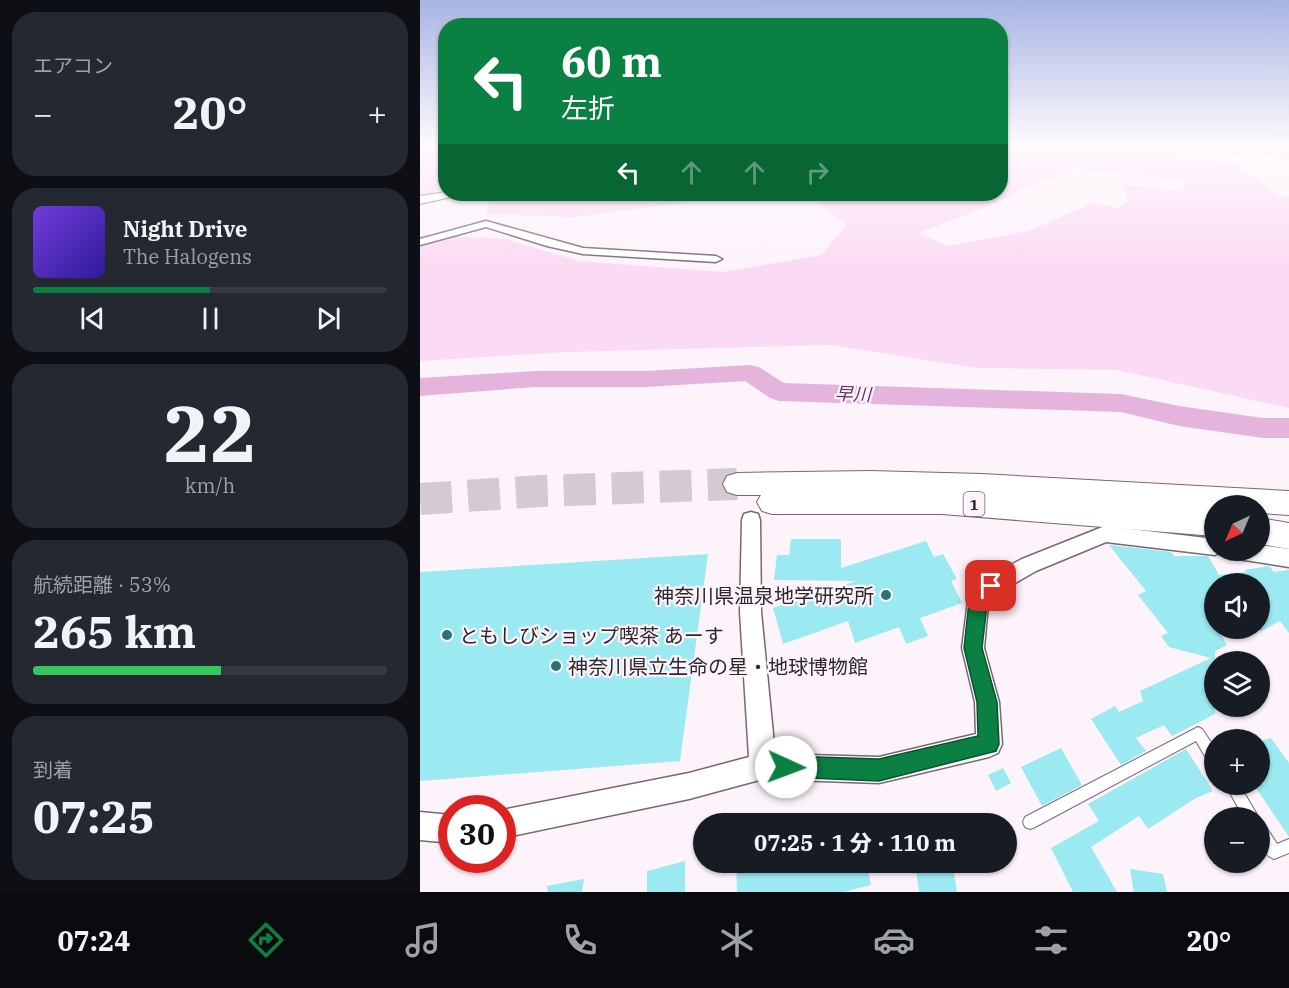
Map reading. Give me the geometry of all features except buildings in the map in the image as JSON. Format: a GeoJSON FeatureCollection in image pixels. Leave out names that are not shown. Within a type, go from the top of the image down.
{"type":"FeatureCollection","features":[{"type":"Feature","properties":{"kind":"highway","name":"1"},"geometry":{"type":"LineString","coordinates":[[741,502],[870,482],[982,485],[1289,503]]}},
{"type":"Feature","properties":{"kind":"highway","name":"1"},"geometry":{"type":"LineString","coordinates":[[1124,493],[1204,502]]}},
{"type":"Feature","properties":{"kind":"highway","name":"1"},"geometry":{"type":"LineString","coordinates":[[741,502],[942,502],[1204,528]]}},
{"type":"Feature","properties":{"kind":"highway"},"geometry":{"type":"LineString","coordinates":[[1270,509],[1289,511]]}},
{"type":"Feature","properties":{"kind":"highway"},"geometry":{"type":"LineString","coordinates":[[1270,529],[1289,529]]}},
{"type":"Feature","properties":{"kind":"highway"},"geometry":{"type":"LineString","coordinates":[[1270,531],[1289,536]]}},
{"type":"Feature","properties":{"kind":"street"},"geometry":{"type":"LineString","coordinates":[[420,200],[438,197]]}},
{"type":"Feature","properties":{"kind":"street"},"geometry":{"type":"LineString","coordinates":[[420,242],[486,224],[562,248],[716,259]]}},
{"type":"Feature","properties":{"kind":"street"},"geometry":{"type":"LineString","coordinates":[[741,502],[749,554],[752,636],[762,766]]}},
{"type":"Feature","properties":{"kind":"street"},"geometry":{"type":"LineString","coordinates":[[516,821],[689,786],[762,766],[879,770],[989,744],[987,702],[973,648],[978,602],[991,586],[1029,565],[1106,534],[1204,529]]}},
{"type":"Feature","properties":{"kind":"street"},"geometry":{"type":"LineString","coordinates":[[1270,555],[1289,558]]}},
{"type":"Feature","properties":{"kind":"street"},"geometry":{"type":"LineString","coordinates":[[420,826],[438,828]]}},
{"type":"Feature","properties":{"kind":"lane"},"geometry":{"type":"LineString","coordinates":[[1030,822],[1198,733],[1204,743]]}},
{"type":"Feature","properties":{"kind":"lane"},"geometry":{"type":"LineString","coordinates":[[1270,846],[1274,852],[1289,846]]}},
{"type":"Feature","properties":{"kind":"shaded area"},"geometry":{"type":"Polygon","coordinates":[[[420,187],[438,187],[438,193],[420,198],[420,187]]]}},
{"type":"Feature","properties":{"kind":"shaded area"},"geometry":{"type":"Polygon","coordinates":[[[1008,187],[1024,187],[1016,189],[1016,195],[1008,198],[1008,187]]]}},
{"type":"Feature","properties":{"kind":"shaded area"},"geometry":{"type":"Polygon","coordinates":[[[1124,187],[1183,191],[1184,187],[1266,187],[1279,196],[1289,197],[1289,408],[1117,370],[977,368],[830,345],[569,352],[420,361],[420,236],[423,234],[505,239],[579,261],[723,272],[822,255],[846,225],[817,202],[1001,201],[919,233],[948,246],[1029,231],[1093,203],[1118,208],[1128,201],[1124,187]]]}},
{"type":"Feature","properties":{"kind":"shaded area"},"geometry":{"type":"Polygon","coordinates":[[[489,201],[691,201],[575,217],[486,214],[489,201]]]}},
{"type":"Feature","properties":{"kind":"waterway","name":"早川"},"geometry":{"type":"LineString","coordinates":[[420,387],[535,379],[646,379],[750,373],[779,392],[1121,403],[1179,416],[1263,428],[1289,428]]}},
{"type":"Feature","properties":{"kind":"tunnel"},"geometry":{"type":"LineString","coordinates":[[420,499],[541,491],[737,484]]}},
{"type":"Feature","properties":{"kind":"place","name":"神奈川県温泉地学研究所"},"geometry":{"type":"Point","coordinates":[886,595]}},
{"type":"Feature","properties":{"kind":"place","name":"ともしびショップ喫茶 あーす"},"geometry":{"type":"Point","coordinates":[447,635]}},
{"type":"Feature","properties":{"kind":"place","name":"神奈川県立生命の星・地球博物館"},"geometry":{"type":"Point","coordinates":[556,666]}},
{"type":"Feature","properties":{"kind":"route"},"geometry":{"type":"LineString","coordinates":[[786,767],[879,770],[989,744],[987,702],[973,648],[978,602],[991,586]]}}]}
